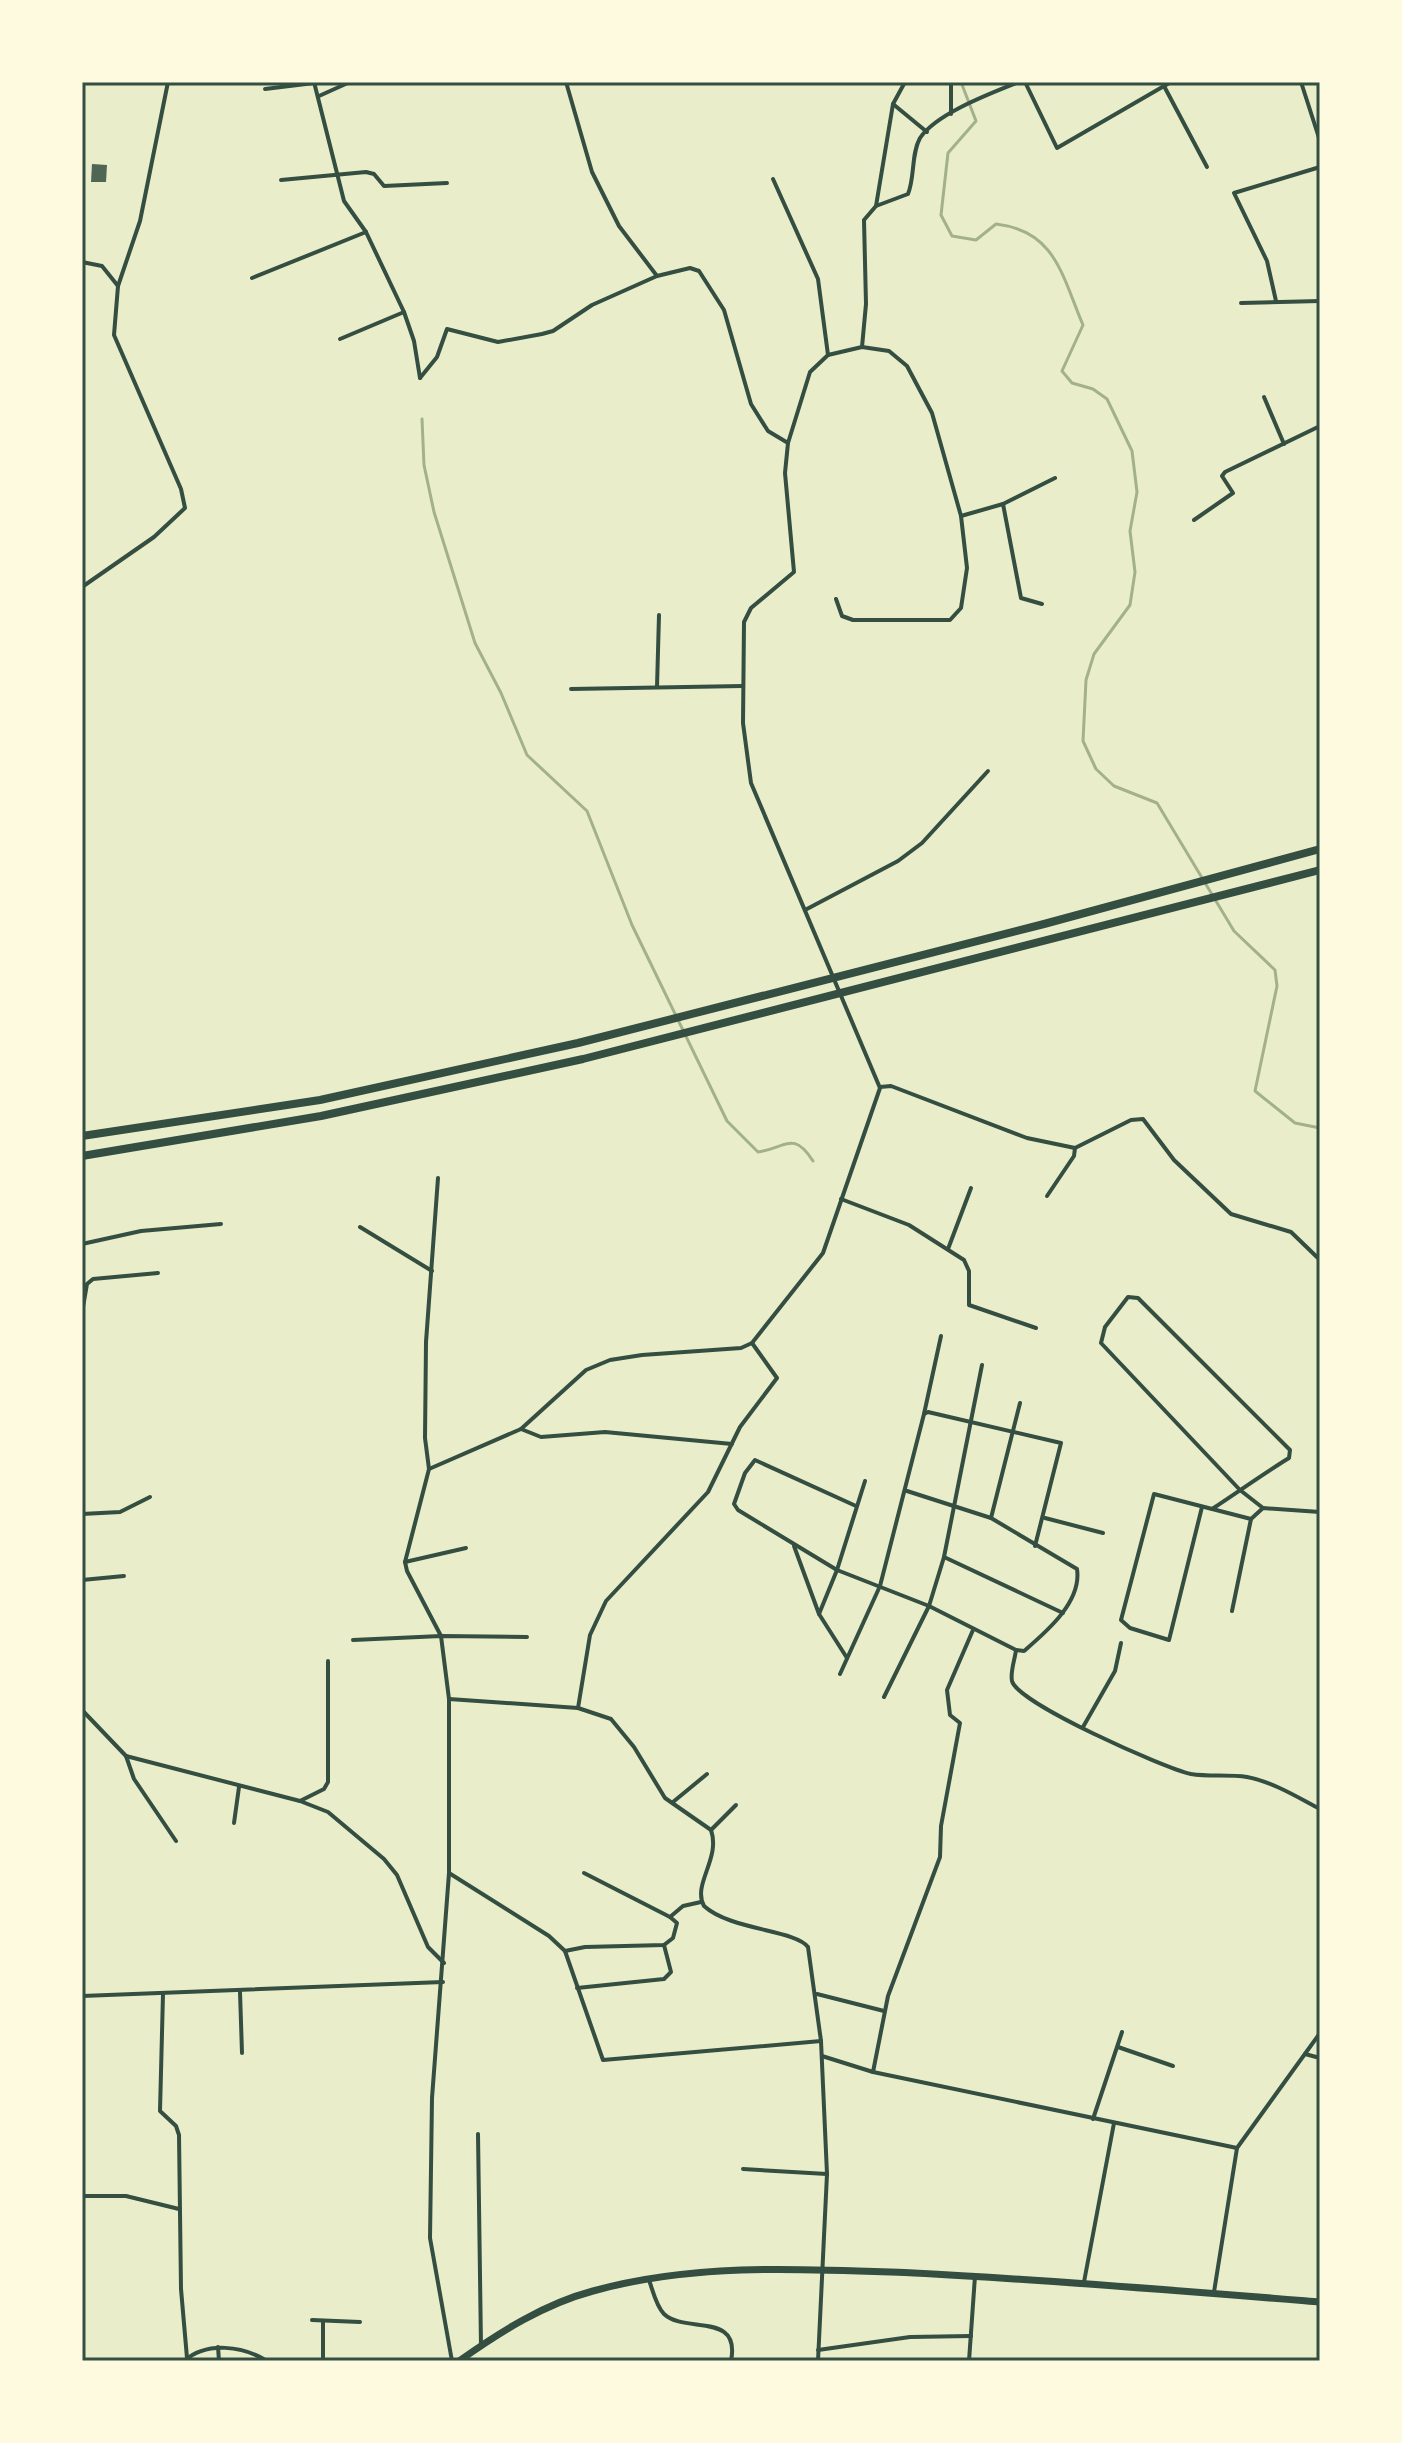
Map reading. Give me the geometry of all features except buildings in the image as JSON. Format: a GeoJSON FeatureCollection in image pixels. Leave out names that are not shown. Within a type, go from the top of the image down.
{"type":"FeatureCollection","features":[{"type":"Feature","properties":{"kind":"highway"},"geometry":{"type":"LineString","coordinates":[[82,1136],[350,1093],[578,1043],[1044,924],[1320,849]]}},
{"type":"Feature","properties":{"kind":"highway"},"geometry":{"type":"LineString","coordinates":[[82,1156],[321,1116],[583,1059],[1320,870]]}},
{"type":"Feature","properties":{"kind":"highway"},"geometry":{"type":"LineString","coordinates":[[459,2361],[532,2315],[568,2300],[649,2280],[739,2270],[820,2269],[1084,2282],[1320,2302]]}},
{"type":"Feature","properties":{"kind":"street"},"geometry":{"type":"LineString","coordinates":[[82,587],[154,537],[185,508],[181,489],[114,335],[118,286],[140,221],[168,82]]}},
{"type":"Feature","properties":{"kind":"street"},"geometry":{"type":"LineString","coordinates":[[319,96],[350,82]]}},
{"type":"Feature","properties":{"kind":"street"},"geometry":{"type":"LineString","coordinates":[[566,82],[592,172],[628,240],[657,276]]}},
{"type":"Feature","properties":{"kind":"street"},"geometry":{"type":"LineString","coordinates":[[876,206],[893,104],[905,82]]}},
{"type":"Feature","properties":{"kind":"street"},"geometry":{"type":"LineString","coordinates":[[951,82],[951,114]]}},
{"type":"Feature","properties":{"kind":"street"},"geometry":{"type":"LineString","coordinates":[[862,347],[866,304],[864,220],[876,206],[908,194],[916,150],[927,132],[963,107],[1022,82],[1057,148],[1171,82]]}},
{"type":"Feature","properties":{"kind":"street"},"geometry":{"type":"LineString","coordinates":[[1301,82],[1320,141]]}},
{"type":"Feature","properties":{"kind":"street"},"geometry":{"type":"LineString","coordinates":[[265,89],[314,83],[344,201],[366,232],[404,312],[414,341],[420,378],[437,357],[447,329],[498,342],[542,334],[592,305],[657,276],[690,268],[699,271],[724,310],[751,404],[768,431],[788,443]]}},
{"type":"Feature","properties":{"kind":"street"},"geometry":{"type":"LineString","coordinates":[[1164,86],[1207,167]]}},
{"type":"Feature","properties":{"kind":"street"},"geometry":{"type":"LineString","coordinates":[[893,104],[927,132]]}},
{"type":"Feature","properties":{"kind":"street"},"geometry":{"type":"LineString","coordinates":[[1276,301],[1267,261],[1234,193],[1320,167]]}},
{"type":"Feature","properties":{"kind":"street"},"geometry":{"type":"LineString","coordinates":[[281,180],[338,172],[370,172],[384,186],[447,183]]}},
{"type":"Feature","properties":{"kind":"street"},"geometry":{"type":"LineString","coordinates":[[773,179],[818,279],[828,355]]}},
{"type":"Feature","properties":{"kind":"street"},"geometry":{"type":"LineString","coordinates":[[252,278],[366,232]]}},
{"type":"Feature","properties":{"kind":"street"},"geometry":{"type":"LineString","coordinates":[[82,262],[102,266],[118,286]]}},
{"type":"Feature","properties":{"kind":"street"},"geometry":{"type":"LineString","coordinates":[[1241,303],[1320,301]]}},
{"type":"Feature","properties":{"kind":"street"},"geometry":{"type":"LineString","coordinates":[[340,339],[404,312]]}},
{"type":"Feature","properties":{"kind":"street"},"geometry":{"type":"LineString","coordinates":[[429,1469],[521,1429],[597,1364],[642,1355],[741,1348],[752,1343],[813,1270],[823,1253],[880,1088],[872,1061],[753,791],[743,723],[746,616],[794,572],[785,497],[788,443],[810,372],[828,355],[862,347],[889,351],[907,366],[932,413],[961,516],[967,568],[961,608],[954,618],[847,619],[836,599]]}},
{"type":"Feature","properties":{"kind":"street"},"geometry":{"type":"LineString","coordinates":[[1264,397],[1284,444]]}},
{"type":"Feature","properties":{"kind":"street"},"geometry":{"type":"LineString","coordinates":[[1194,520],[1233,493],[1222,475],[1320,426]]}},
{"type":"Feature","properties":{"kind":"street"},"geometry":{"type":"LineString","coordinates":[[961,516],[1003,504],[1055,478]]}},
{"type":"Feature","properties":{"kind":"street"},"geometry":{"type":"LineString","coordinates":[[1003,504],[1021,598],[1042,604]]}},
{"type":"Feature","properties":{"kind":"street"},"geometry":{"type":"LineString","coordinates":[[657,687],[659,615]]}},
{"type":"Feature","properties":{"kind":"street"},"geometry":{"type":"LineString","coordinates":[[571,689],[743,686]]}},
{"type":"Feature","properties":{"kind":"street"},"geometry":{"type":"LineString","coordinates":[[805,910],[898,861],[922,843],[988,771]]}},
{"type":"Feature","properties":{"kind":"street"},"geometry":{"type":"LineString","coordinates":[[880,1088],[891,1086],[1027,1138],[1075,1148],[1131,1120],[1143,1119],[1174,1160],[1231,1214],[1291,1232],[1320,1260]]}},
{"type":"Feature","properties":{"kind":"street"},"geometry":{"type":"LineString","coordinates":[[1047,1196],[1074,1156],[1075,1148]]}},
{"type":"Feature","properties":{"kind":"street"},"geometry":{"type":"LineString","coordinates":[[438,1178],[426,1342],[425,1438],[429,1469],[405,1562],[441,1636],[449,1699],[449,1873],[432,2108],[430,2238],[452,2361]]}},
{"type":"Feature","properties":{"kind":"street"},"geometry":{"type":"LineString","coordinates":[[948,1249],[971,1188]]}},
{"type":"Feature","properties":{"kind":"street"},"geometry":{"type":"LineString","coordinates":[[841,1199],[909,1225],[964,1260],[969,1271],[969,1305],[1036,1328]]}},
{"type":"Feature","properties":{"kind":"street"},"geometry":{"type":"LineString","coordinates":[[82,1244],[141,1231],[221,1224]]}},
{"type":"Feature","properties":{"kind":"street"},"geometry":{"type":"LineString","coordinates":[[360,1227],[432,1271]]}},
{"type":"Feature","properties":{"kind":"street"},"geometry":{"type":"LineString","coordinates":[[82,1313],[90,1280],[158,1273]]}},
{"type":"Feature","properties":{"kind":"street"},"geometry":{"type":"LineString","coordinates":[[1212,1509],[1240,1490],[1289,1458],[1290,1450],[1138,1298],[1128,1297],[1105,1327],[1101,1343],[1240,1490],[1263,1508],[1320,1512]]}},
{"type":"Feature","properties":{"kind":"street"},"geometry":{"type":"LineString","coordinates":[[840,1674],[880,1586],[907,1491],[941,1336]]}},
{"type":"Feature","properties":{"kind":"street"},"geometry":{"type":"LineString","coordinates":[[578,1708],[596,1616],[606,1601],[708,1492],[740,1427],[778,1376],[752,1343]]}},
{"type":"Feature","properties":{"kind":"street"},"geometry":{"type":"LineString","coordinates":[[884,1697],[929,1606],[944,1557],[982,1365]]}},
{"type":"Feature","properties":{"kind":"street"},"geometry":{"type":"LineString","coordinates":[[991,1518],[1020,1403]]}},
{"type":"Feature","properties":{"kind":"street"},"geometry":{"type":"LineString","coordinates":[[924,1414],[928,1412],[1062,1444],[1045,1518],[1035,1546]]}},
{"type":"Feature","properties":{"kind":"street"},"geometry":{"type":"LineString","coordinates":[[521,1429],[541,1437],[605,1432],[732,1444]]}},
{"type":"Feature","properties":{"kind":"street"},"geometry":{"type":"LineString","coordinates":[[856,1506],[767,1463],[751,1462],[734,1500],[735,1507],[837,1570],[929,1606],[973,1630],[1024,1651],[1063,1613],[1077,1583],[1078,1571],[991,1518],[907,1491]]}},
{"type":"Feature","properties":{"kind":"street"},"geometry":{"type":"LineString","coordinates":[[819,1614],[837,1570],[865,1481]]}},
{"type":"Feature","properties":{"kind":"street"},"geometry":{"type":"LineString","coordinates":[[1202,1507],[1169,1640],[1130,1628],[1121,1620],[1151,1497],[1158,1495],[1251,1519]]}},
{"type":"Feature","properties":{"kind":"street"},"geometry":{"type":"LineString","coordinates":[[82,1514],[120,1512],[150,1497]]}},
{"type":"Feature","properties":{"kind":"street"},"geometry":{"type":"LineString","coordinates":[[1232,1611],[1251,1519],[1263,1508]]}},
{"type":"Feature","properties":{"kind":"street"},"geometry":{"type":"LineString","coordinates":[[1045,1518],[1103,1533]]}},
{"type":"Feature","properties":{"kind":"street"},"geometry":{"type":"LineString","coordinates":[[794,1546],[819,1614],[847,1658]]}},
{"type":"Feature","properties":{"kind":"street"},"geometry":{"type":"LineString","coordinates":[[405,1562],[466,1548]]}},
{"type":"Feature","properties":{"kind":"street"},"geometry":{"type":"LineString","coordinates":[[944,1557],[1063,1613]]}},
{"type":"Feature","properties":{"kind":"street"},"geometry":{"type":"LineString","coordinates":[[82,1580],[124,1576]]}},
{"type":"Feature","properties":{"kind":"street"},"geometry":{"type":"LineString","coordinates":[[873,2072],[885,2011],[940,1857],[941,1826],[960,1723],[950,1715],[947,1690],[973,1630]]}},
{"type":"Feature","properties":{"kind":"street"},"geometry":{"type":"LineString","coordinates":[[353,1640],[441,1636],[527,1637]]}},
{"type":"Feature","properties":{"kind":"street"},"geometry":{"type":"LineString","coordinates":[[1082,1728],[1115,1671],[1121,1643]]}},
{"type":"Feature","properties":{"kind":"street"},"geometry":{"type":"LineString","coordinates":[[1016,1650],[1012,1680],[1019,1692],[1082,1728],[1191,1774],[1247,1777],[1275,1786],[1320,1809]]}},
{"type":"Feature","properties":{"kind":"street"},"geometry":{"type":"LineString","coordinates":[[300,1801],[324,1789],[328,1782],[328,1661]]}},
{"type":"Feature","properties":{"kind":"street"},"geometry":{"type":"LineString","coordinates":[[449,1699],[578,1708],[611,1719],[622,1729],[661,1793],[711,1830],[715,1850],[701,1902]]}},
{"type":"Feature","properties":{"kind":"street"},"geometry":{"type":"LineString","coordinates":[[82,1712],[126,1756],[134,1779],[176,1841]]}},
{"type":"Feature","properties":{"kind":"street"},"geometry":{"type":"LineString","coordinates":[[126,1756],[300,1801],[328,1812],[384,1859],[407,1895],[428,1947],[444,1963]]}},
{"type":"Feature","properties":{"kind":"street"},"geometry":{"type":"LineString","coordinates":[[673,1802],[707,1774]]}},
{"type":"Feature","properties":{"kind":"street"},"geometry":{"type":"LineString","coordinates":[[234,1823],[239,1787]]}},
{"type":"Feature","properties":{"kind":"street"},"geometry":{"type":"LineString","coordinates":[[711,1830],[736,1805]]}},
{"type":"Feature","properties":{"kind":"street"},"geometry":{"type":"LineString","coordinates":[[449,1873],[549,1936],[565,1951],[600,2057],[608,2061],[821,2041]]}},
{"type":"Feature","properties":{"kind":"street"},"geometry":{"type":"LineString","coordinates":[[565,1951],[585,1947],[664,1945],[677,1929],[677,1923],[670,1917],[584,1873]]}},
{"type":"Feature","properties":{"kind":"street"},"geometry":{"type":"LineString","coordinates":[[670,1917],[683,1906],[701,1902]]}},
{"type":"Feature","properties":{"kind":"street"},"geometry":{"type":"LineString","coordinates":[[701,1902],[708,1910],[749,1929],[803,1940],[811,1955],[821,2041],[827,2174],[820,2269],[818,2361]]}},
{"type":"Feature","properties":{"kind":"street"},"geometry":{"type":"LineString","coordinates":[[577,1988],[664,1979],[671,1972],[664,1945]]}},
{"type":"Feature","properties":{"kind":"street"},"geometry":{"type":"LineString","coordinates":[[82,1996],[443,1982]]}},
{"type":"Feature","properties":{"kind":"street"},"geometry":{"type":"LineString","coordinates":[[240,1992],[242,2053]]}},
{"type":"Feature","properties":{"kind":"street"},"geometry":{"type":"LineString","coordinates":[[163,1994],[160,2111],[176,2126],[179,2135],[186,2359],[218,2347],[242,2351],[267,2361]]}},
{"type":"Feature","properties":{"kind":"street"},"geometry":{"type":"LineString","coordinates":[[817,1994],[885,2011]]}},
{"type":"Feature","properties":{"kind":"street"},"geometry":{"type":"LineString","coordinates":[[1093,2119],[1122,2032]]}},
{"type":"Feature","properties":{"kind":"street"},"geometry":{"type":"LineString","coordinates":[[1214,2292],[1237,2148],[1320,2033]]}},
{"type":"Feature","properties":{"kind":"street"},"geometry":{"type":"LineString","coordinates":[[1117,2047],[1173,2066]]}},
{"type":"Feature","properties":{"kind":"street"},"geometry":{"type":"LineString","coordinates":[[1305,2054],[1320,2058]]}},
{"type":"Feature","properties":{"kind":"street"},"geometry":{"type":"LineString","coordinates":[[822,2056],[873,2072],[1237,2148]]}},
{"type":"Feature","properties":{"kind":"street"},"geometry":{"type":"LineString","coordinates":[[1084,2282],[1114,2123]]}},
{"type":"Feature","properties":{"kind":"street"},"geometry":{"type":"LineString","coordinates":[[478,2134],[481,2346]]}},
{"type":"Feature","properties":{"kind":"street"},"geometry":{"type":"LineString","coordinates":[[743,2169],[827,2174]]}},
{"type":"Feature","properties":{"kind":"street"},"geometry":{"type":"LineString","coordinates":[[82,2196],[126,2196],[179,2209]]}},
{"type":"Feature","properties":{"kind":"street"},"geometry":{"type":"LineString","coordinates":[[969,2361],[975,2276]]}},
{"type":"Feature","properties":{"kind":"street"},"geometry":{"type":"LineString","coordinates":[[649,2280],[658,2306],[667,2316],[710,2326],[727,2335],[732,2341],[731,2361]]}},
{"type":"Feature","properties":{"kind":"street"},"geometry":{"type":"LineString","coordinates":[[312,2320],[360,2322]]}},
{"type":"Feature","properties":{"kind":"street"},"geometry":{"type":"LineString","coordinates":[[323,2321],[323,2361]]}},
{"type":"Feature","properties":{"kind":"street"},"geometry":{"type":"LineString","coordinates":[[818,2350],[910,2337],[971,2336]]}},
{"type":"Feature","properties":{"kind":"street"},"geometry":{"type":"LineString","coordinates":[[218,2347],[219,2361]]}},
{"type":"Feature","properties":{"kind":"waterway"},"geometry":{"type":"LineString","coordinates":[[961,82],[976,121],[948,153],[941,215],[952,236],[976,240],[996,224],[1016,228],[1044,246],[1062,273],[1083,325],[1062,371],[1072,383],[1093,389],[1107,399],[1132,451],[1137,492],[1130,531],[1135,572],[1130,605],[1094,654],[1086,680],[1083,741],[1096,769],[1114,786],[1157,803],[1234,931],[1275,970],[1277,986],[1255,1091],[1295,1123],[1320,1128]]}},
{"type":"Feature","properties":{"kind":"waterway"},"geometry":{"type":"LineString","coordinates":[[422,419],[424,465],[434,512],[475,643],[501,693],[527,755],[587,811],[632,925],[727,1121],[758,1152],[794,1143],[813,1161]]}}]}
